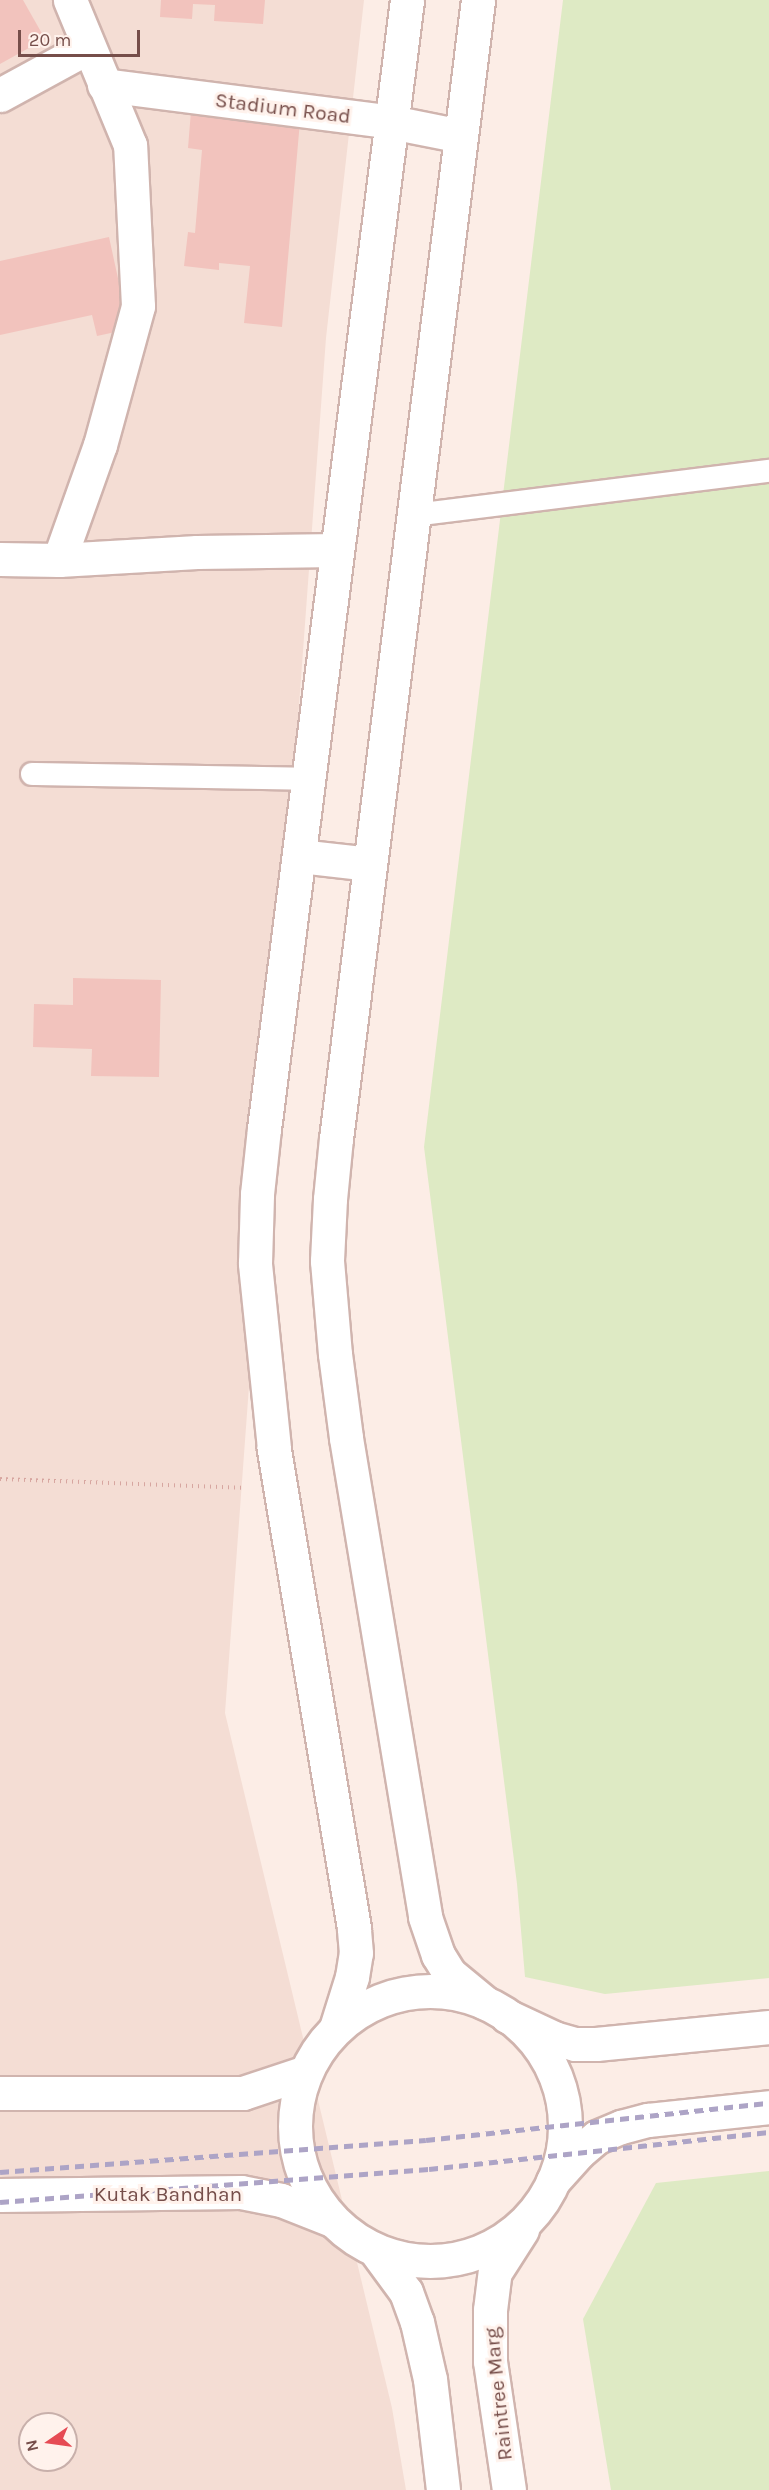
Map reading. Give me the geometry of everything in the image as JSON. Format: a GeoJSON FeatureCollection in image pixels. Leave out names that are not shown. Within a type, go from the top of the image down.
{"type":"FeatureCollection","features":[{"type":"Feature","properties":{"kind":"street"},"geometry":{"type":"LineString","coordinates":[[60,560],[100,446],[138,306],[129,145],[70,0]]}},
{"type":"Feature","properties":{"kind":"street"},"geometry":{"type":"LineString","coordinates":[[336,2028],[352,1977],[356,1953],[354,1928],[281,1490],[263,1361],[255,1251],[260,1172],[407,0]]}},
{"type":"Feature","properties":{"kind":"street"},"geometry":{"type":"LineString","coordinates":[[478,0],[370,864],[330,1199],[327,1261],[335,1354],[346,1438],[425,1917],[438,1955],[450,1974],[527,2033],[543,2054],[555,2078],[562,2103],[564,2130],[562,2156],[547,2193]]}},
{"type":"Feature","properties":{"kind":"street"},"geometry":{"type":"LineString","coordinates":[[0,95],[88,48]]}},
{"type":"Feature","properties":{"kind":"street","name":"Stadium Road"},"geometry":{"type":"LineString","coordinates":[[104,85],[391,122],[461,136]]}},
{"type":"Feature","properties":{"kind":"street"},"geometry":{"type":"LineString","coordinates":[[0,559],[60,560],[197,552],[337,550]]}},
{"type":"Feature","properties":{"kind":"street"},"geometry":{"type":"LineString","coordinates":[[299,856],[370,864]]}},
{"type":"Feature","properties":{"kind":"street"},"geometry":{"type":"LineString","coordinates":[[769,2027],[576,2044],[554,2038],[496,2009],[459,1994],[432,1991],[407,1993],[381,2000],[357,2012],[336,2028],[319,2048],[306,2072],[298,2096],[295,2123],[297,2149],[304,2175],[316,2199],[332,2220],[352,2237],[375,2250],[400,2258],[427,2262],[453,2260],[478,2253],[502,2241],[523,2225],[579,2152],[597,2138],[621,2127],[648,2120],[769,2107]]}},
{"type":"Feature","properties":{"kind":"street"},"geometry":{"type":"LineString","coordinates":[[0,2093],[243,2093],[306,2072]]}},
{"type":"Feature","properties":{"kind":"street","name":"Kutak Bandhan"},"geometry":{"type":"LineString","coordinates":[[0,2195],[241,2192],[281,2200],[332,2220]]}},
{"type":"Feature","properties":{"kind":"street","name":"Raintree Marg"},"geometry":{"type":"LineString","coordinates":[[509,2490],[490,2361],[489,2310],[495,2272],[547,2193]]}},
{"type":"Feature","properties":{"kind":"street"},"geometry":{"type":"LineString","coordinates":[[375,2250],[406,2292],[417,2322],[430,2379],[444,2490]]}},
{"type":"Feature","properties":{"kind":"lane"},"geometry":{"type":"LineString","coordinates":[[414,514],[769,471]]}},
{"type":"Feature","properties":{"kind":"lane"},"geometry":{"type":"LineString","coordinates":[[32,774],[308,779]]}},
{"type":"Feature","properties":{"kind":"path"},"geometry":{"type":"LineString","coordinates":[[0,1479],[281,1490]]}},
{"type":"Feature","properties":{"kind":"shaded area"},"geometry":{"type":"Polygon","coordinates":[[[0,0],[364,0],[326,338],[225,1713],[392,2408],[406,2490],[0,2490],[0,0]]]}},
{"type":"Feature","properties":{"kind":"green space"},"geometry":{"type":"Polygon","coordinates":[[[563,0],[769,0],[769,1978],[605,1994],[525,1977],[517,1884],[424,1147],[563,0]]]}},
{"type":"Feature","properties":{"kind":"green space"},"geometry":{"type":"Polygon","coordinates":[[[769,2171],[769,2490],[611,2490],[583,2319],[656,2183],[769,2171]]]}},
{"type":"Feature","properties":{"kind":"building"},"geometry":{"type":"Polygon","coordinates":[[[0,0],[23,0],[45,39],[0,64],[0,0]]]}},
{"type":"Feature","properties":{"kind":"building"},"geometry":{"type":"Polygon","coordinates":[[[161,0],[265,0],[263,24],[214,21],[215,5],[193,4],[192,19],[160,17],[161,0]]]}},
{"type":"Feature","properties":{"kind":"building"},"geometry":{"type":"Polygon","coordinates":[[[191,111],[300,121],[282,327],[244,323],[250,266],[219,263],[219,270],[184,266],[188,232],[195,233],[202,150],[188,148],[191,111]]]}},
{"type":"Feature","properties":{"kind":"building"},"geometry":{"type":"Polygon","coordinates":[[[109,237],[129,329],[97,336],[92,315],[0,335],[0,261],[109,237]]]}},
{"type":"Feature","properties":{"kind":"building"},"geometry":{"type":"Polygon","coordinates":[[[73,978],[161,980],[159,1077],[91,1076],[92,1049],[33,1047],[34,1004],[73,1005],[73,978]]]}},
{"type":"Feature","properties":{"kind":"railway"},"geometry":{"type":"LineString","coordinates":[[0,2172],[426,2140],[769,2103]]}},
{"type":"Feature","properties":{"kind":"railway"},"geometry":{"type":"LineString","coordinates":[[0,2202],[429,2169],[769,2132]]}}]}
